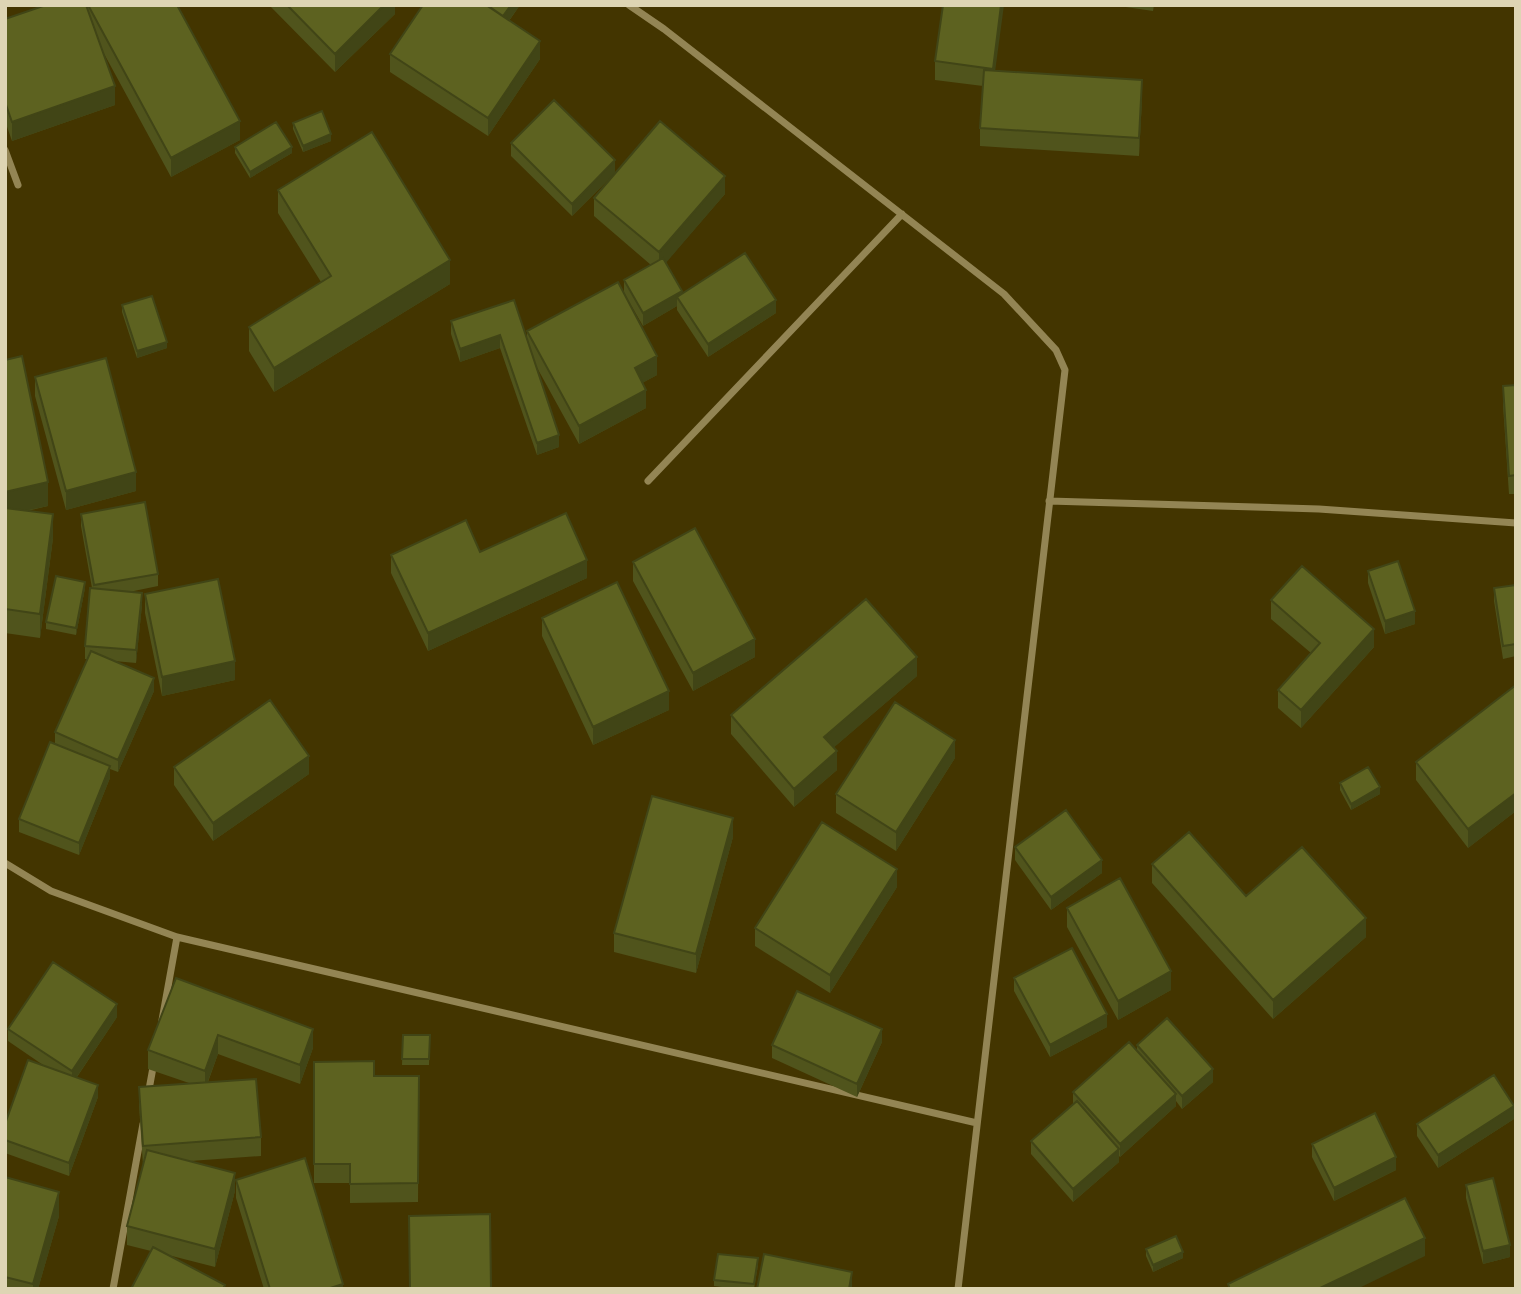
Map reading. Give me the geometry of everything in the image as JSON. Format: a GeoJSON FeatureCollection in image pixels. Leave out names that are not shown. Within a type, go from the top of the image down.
{"type":"FeatureCollection","features":[{"type":"Feature","properties":{"kind":"street"},"geometry":{"type":"LineString","coordinates":[[629,5],[664,29],[1004,294],[1056,350],[1065,370],[958,1289]]}},
{"type":"Feature","properties":{"kind":"street"},"geometry":{"type":"LineString","coordinates":[[5,150],[18,186]]}},
{"type":"Feature","properties":{"kind":"street"},"geometry":{"type":"LineString","coordinates":[[648,481],[902,214]]}},
{"type":"Feature","properties":{"kind":"street"},"geometry":{"type":"LineString","coordinates":[[1049,501],[1320,509],[1516,523]]}},
{"type":"Feature","properties":{"kind":"street"},"geometry":{"type":"LineString","coordinates":[[5,863],[51,891],[177,937],[977,1123]]}},
{"type":"Feature","properties":{"kind":"street"},"geometry":{"type":"LineString","coordinates":[[160,1032],[177,937]]}},
{"type":"Feature","properties":{"kind":"street"},"geometry":{"type":"LineString","coordinates":[[147,1100],[155,1059]]}},
{"type":"Feature","properties":{"kind":"street"},"geometry":{"type":"LineString","coordinates":[[113,1289],[145,1113]]}},
{"type":"Feature","properties":{"kind":"building"},"geometry":{"type":"Polygon","coordinates":[[[46,5],[86,5],[115,86],[12,122],[5,102],[5,19],[46,5]]]}},
{"type":"Feature","properties":{"kind":"building"},"geometry":{"type":"Polygon","coordinates":[[[88,5],[177,5],[240,121],[171,158],[88,5]]]}},
{"type":"Feature","properties":{"kind":"building"},"geometry":{"type":"Polygon","coordinates":[[[287,5],[384,5],[335,54],[287,5]]]}},
{"type":"Feature","properties":{"kind":"building"},"geometry":{"type":"Polygon","coordinates":[[[423,5],[486,5],[540,41],[488,118],[390,54],[423,5]]]}},
{"type":"Feature","properties":{"kind":"building"},"geometry":{"type":"Polygon","coordinates":[[[487,5],[511,5],[503,16],[487,5]]]}},
{"type":"Feature","properties":{"kind":"building"},"geometry":{"type":"Polygon","coordinates":[[[943,5],[1001,5],[993,69],[935,61],[943,5]]]}},
{"type":"Feature","properties":{"kind":"building"},"geometry":{"type":"Polygon","coordinates":[[[984,70],[1142,80],[1139,138],[980,128],[984,70]]]}},
{"type":"Feature","properties":{"kind":"building"},"geometry":{"type":"Polygon","coordinates":[[[554,100],[615,160],[572,204],[511,143],[554,100]]]}},
{"type":"Feature","properties":{"kind":"building"},"geometry":{"type":"Polygon","coordinates":[[[322,111],[331,134],[303,146],[293,123],[322,111]]]}},
{"type":"Feature","properties":{"kind":"building"},"geometry":{"type":"Polygon","coordinates":[[[660,121],[725,176],[659,252],[594,198],[660,121]]]}},
{"type":"Feature","properties":{"kind":"building"},"geometry":{"type":"Polygon","coordinates":[[[276,122],[292,147],[250,172],[235,147],[276,122]]]}},
{"type":"Feature","properties":{"kind":"building"},"geometry":{"type":"Polygon","coordinates":[[[372,132],[450,260],[274,368],[249,327],[331,276],[278,190],[372,132]]]}},
{"type":"Feature","properties":{"kind":"building"},"geometry":{"type":"Polygon","coordinates":[[[745,253],[776,300],[708,344],[677,297],[745,253]]]}},
{"type":"Feature","properties":{"kind":"building"},"geometry":{"type":"Polygon","coordinates":[[[663,258],[682,291],[643,313],[624,280],[663,258]]]}},
{"type":"Feature","properties":{"kind":"building"},"geometry":{"type":"Polygon","coordinates":[[[618,282],[657,356],[635,368],[646,390],[579,426],[527,331],[618,282]]]}},
{"type":"Feature","properties":{"kind":"building"},"geometry":{"type":"Polygon","coordinates":[[[152,296],[167,342],[137,351],[122,305],[152,296]]]}},
{"type":"Feature","properties":{"kind":"building"},"geometry":{"type":"Polygon","coordinates":[[[514,300],[559,435],[537,443],[500,335],[460,349],[451,321],[514,300]]]}},
{"type":"Feature","properties":{"kind":"building"},"geometry":{"type":"Polygon","coordinates":[[[22,356],[48,482],[5,492],[5,360],[22,356]]]}},
{"type":"Feature","properties":{"kind":"building"},"geometry":{"type":"Polygon","coordinates":[[[106,358],[136,472],[66,491],[35,377],[106,358]]]}},
{"type":"Feature","properties":{"kind":"building"},"geometry":{"type":"Polygon","coordinates":[[[1516,385],[1516,475],[1509,476],[1503,386],[1516,385]]]}},
{"type":"Feature","properties":{"kind":"building"},"geometry":{"type":"Polygon","coordinates":[[[145,502],[158,574],[94,585],[81,514],[145,502]]]}},
{"type":"Feature","properties":{"kind":"building"},"geometry":{"type":"Polygon","coordinates":[[[5,508],[53,514],[40,614],[5,609],[5,508]]]}},
{"type":"Feature","properties":{"kind":"building"},"geometry":{"type":"Polygon","coordinates":[[[566,513],[587,560],[428,633],[391,555],[466,520],[480,552],[566,513]]]}},
{"type":"Feature","properties":{"kind":"building"},"geometry":{"type":"Polygon","coordinates":[[[695,528],[755,639],[693,673],[633,562],[695,528]]]}},
{"type":"Feature","properties":{"kind":"building"},"geometry":{"type":"Polygon","coordinates":[[[1398,561],[1415,611],[1385,621],[1368,571],[1398,561]]]}},
{"type":"Feature","properties":{"kind":"building"},"geometry":{"type":"Polygon","coordinates":[[[1302,566],[1374,629],[1301,710],[1278,690],[1320,643],[1271,600],[1302,566]]]}},
{"type":"Feature","properties":{"kind":"building"},"geometry":{"type":"Polygon","coordinates":[[[56,576],[85,582],[76,628],[46,622],[56,576]]]}},
{"type":"Feature","properties":{"kind":"building"},"geometry":{"type":"Polygon","coordinates":[[[218,579],[235,661],[162,677],[145,594],[218,579]]]}},
{"type":"Feature","properties":{"kind":"building"},"geometry":{"type":"Polygon","coordinates":[[[617,582],[669,691],[593,727],[542,618],[617,582]]]}},
{"type":"Feature","properties":{"kind":"building"},"geometry":{"type":"Polygon","coordinates":[[[1516,585],[1516,644],[1503,646],[1494,588],[1516,585]]]}},
{"type":"Feature","properties":{"kind":"building"},"geometry":{"type":"Polygon","coordinates":[[[90,588],[142,593],[136,650],[85,646],[90,588]]]}},
{"type":"Feature","properties":{"kind":"building"},"geometry":{"type":"Polygon","coordinates":[[[866,599],[917,657],[824,737],[837,751],[794,789],[731,715],[866,599]]]}},
{"type":"Feature","properties":{"kind":"building"},"geometry":{"type":"Polygon","coordinates":[[[91,651],[154,678],[118,760],[55,732],[91,651]]]}},
{"type":"Feature","properties":{"kind":"building"},"geometry":{"type":"Polygon","coordinates":[[[1516,685],[1516,793],[1468,829],[1416,762],[1516,685]]]}},
{"type":"Feature","properties":{"kind":"building"},"geometry":{"type":"Polygon","coordinates":[[[270,700],[309,756],[213,823],[174,767],[270,700]]]}},
{"type":"Feature","properties":{"kind":"building"},"geometry":{"type":"Polygon","coordinates":[[[895,702],[955,740],[896,832],[836,794],[895,702]]]}},
{"type":"Feature","properties":{"kind":"building"},"geometry":{"type":"Polygon","coordinates":[[[50,742],[110,766],[79,843],[19,819],[50,742]]]}},
{"type":"Feature","properties":{"kind":"building"},"geometry":{"type":"Polygon","coordinates":[[[1368,767],[1380,787],[1351,804],[1340,783],[1368,767]]]}},
{"type":"Feature","properties":{"kind":"building"},"geometry":{"type":"Polygon","coordinates":[[[652,796],[733,818],[696,954],[614,933],[652,796]]]}},
{"type":"Feature","properties":{"kind":"building"},"geometry":{"type":"Polygon","coordinates":[[[1066,810],[1102,860],[1051,897],[1015,847],[1066,810]]]}},
{"type":"Feature","properties":{"kind":"building"},"geometry":{"type":"Polygon","coordinates":[[[822,822],[897,869],[830,975],[755,928],[822,822]]]}},
{"type":"Feature","properties":{"kind":"building"},"geometry":{"type":"Polygon","coordinates":[[[1189,832],[1246,896],[1302,847],[1366,918],[1273,1000],[1152,864],[1189,832]]]}},
{"type":"Feature","properties":{"kind":"building"},"geometry":{"type":"Polygon","coordinates":[[[1120,878],[1171,971],[1118,1001],[1067,908],[1120,878]]]}},
{"type":"Feature","properties":{"kind":"building"},"geometry":{"type":"Polygon","coordinates":[[[1072,948],[1107,1014],[1050,1045],[1014,978],[1072,948]]]}},
{"type":"Feature","properties":{"kind":"building"},"geometry":{"type":"Polygon","coordinates":[[[53,962],[117,1004],[72,1071],[8,1029],[53,962]]]}},
{"type":"Feature","properties":{"kind":"building"},"geometry":{"type":"Polygon","coordinates":[[[176,978],[313,1029],[300,1065],[218,1035],[205,1071],[148,1050],[176,978]]]}},
{"type":"Feature","properties":{"kind":"building"},"geometry":{"type":"Polygon","coordinates":[[[797,991],[882,1029],[857,1084],[772,1045],[797,991]]]}},
{"type":"Feature","properties":{"kind":"building"},"geometry":{"type":"Polygon","coordinates":[[[1167,1018],[1213,1069],[1182,1096],[1137,1045],[1167,1018]]]}},
{"type":"Feature","properties":{"kind":"building"},"geometry":{"type":"Polygon","coordinates":[[[403,1035],[430,1035],[429,1059],[402,1059],[403,1035]]]}},
{"type":"Feature","properties":{"kind":"building"},"geometry":{"type":"Polygon","coordinates":[[[1129,1042],[1176,1094],[1120,1144],[1073,1092],[1129,1042]]]}},
{"type":"Feature","properties":{"kind":"building"},"geometry":{"type":"Polygon","coordinates":[[[28,1060],[98,1085],[69,1163],[5,1140],[5,1124],[28,1060]]]}},
{"type":"Feature","properties":{"kind":"building"},"geometry":{"type":"Polygon","coordinates":[[[374,1061],[374,1076],[419,1076],[418,1183],[350,1184],[350,1164],[314,1164],[314,1062],[374,1061]]]}},
{"type":"Feature","properties":{"kind":"building"},"geometry":{"type":"Polygon","coordinates":[[[1494,1075],[1514,1106],[1438,1155],[1417,1124],[1494,1075]]]}},
{"type":"Feature","properties":{"kind":"building"},"geometry":{"type":"Polygon","coordinates":[[[256,1079],[261,1137],[143,1146],[139,1087],[256,1079]]]}},
{"type":"Feature","properties":{"kind":"building"},"geometry":{"type":"Polygon","coordinates":[[[1077,1101],[1119,1149],[1073,1189],[1031,1141],[1077,1101]]]}},
{"type":"Feature","properties":{"kind":"building"},"geometry":{"type":"Polygon","coordinates":[[[1375,1113],[1396,1157],[1334,1188],[1312,1144],[1375,1113]]]}},
{"type":"Feature","properties":{"kind":"building"},"geometry":{"type":"Polygon","coordinates":[[[147,1150],[235,1173],[215,1249],[127,1226],[147,1150]]]}},
{"type":"Feature","properties":{"kind":"building"},"geometry":{"type":"Polygon","coordinates":[[[305,1158],[343,1284],[327,1289],[270,1289],[236,1180],[305,1158]]]}},
{"type":"Feature","properties":{"kind":"building"},"geometry":{"type":"Polygon","coordinates":[[[5,1177],[59,1192],[33,1284],[5,1277],[5,1177]]]}},
{"type":"Feature","properties":{"kind":"building"},"geometry":{"type":"Polygon","coordinates":[[[1493,1178],[1510,1245],[1483,1251],[1466,1185],[1493,1178]]]}},
{"type":"Feature","properties":{"kind":"building"},"geometry":{"type":"Polygon","coordinates":[[[1405,1198],[1425,1238],[1318,1289],[1230,1289],[1228,1284],[1405,1198]]]}},
{"type":"Feature","properties":{"kind":"building"},"geometry":{"type":"Polygon","coordinates":[[[490,1214],[491,1289],[410,1289],[409,1216],[490,1214]]]}},
{"type":"Feature","properties":{"kind":"building"},"geometry":{"type":"Polygon","coordinates":[[[1176,1236],[1183,1252],[1153,1265],[1146,1249],[1176,1236]]]}},
{"type":"Feature","properties":{"kind":"building"},"geometry":{"type":"Polygon","coordinates":[[[153,1247],[225,1285],[223,1289],[131,1289],[153,1247]]]}},
{"type":"Feature","properties":{"kind":"building"},"geometry":{"type":"Polygon","coordinates":[[[718,1254],[758,1258],[754,1284],[714,1280],[718,1254]]]}},
{"type":"Feature","properties":{"kind":"building"},"geometry":{"type":"Polygon","coordinates":[[[764,1254],[852,1272],[849,1289],[757,1289],[764,1254]]]}}]}
